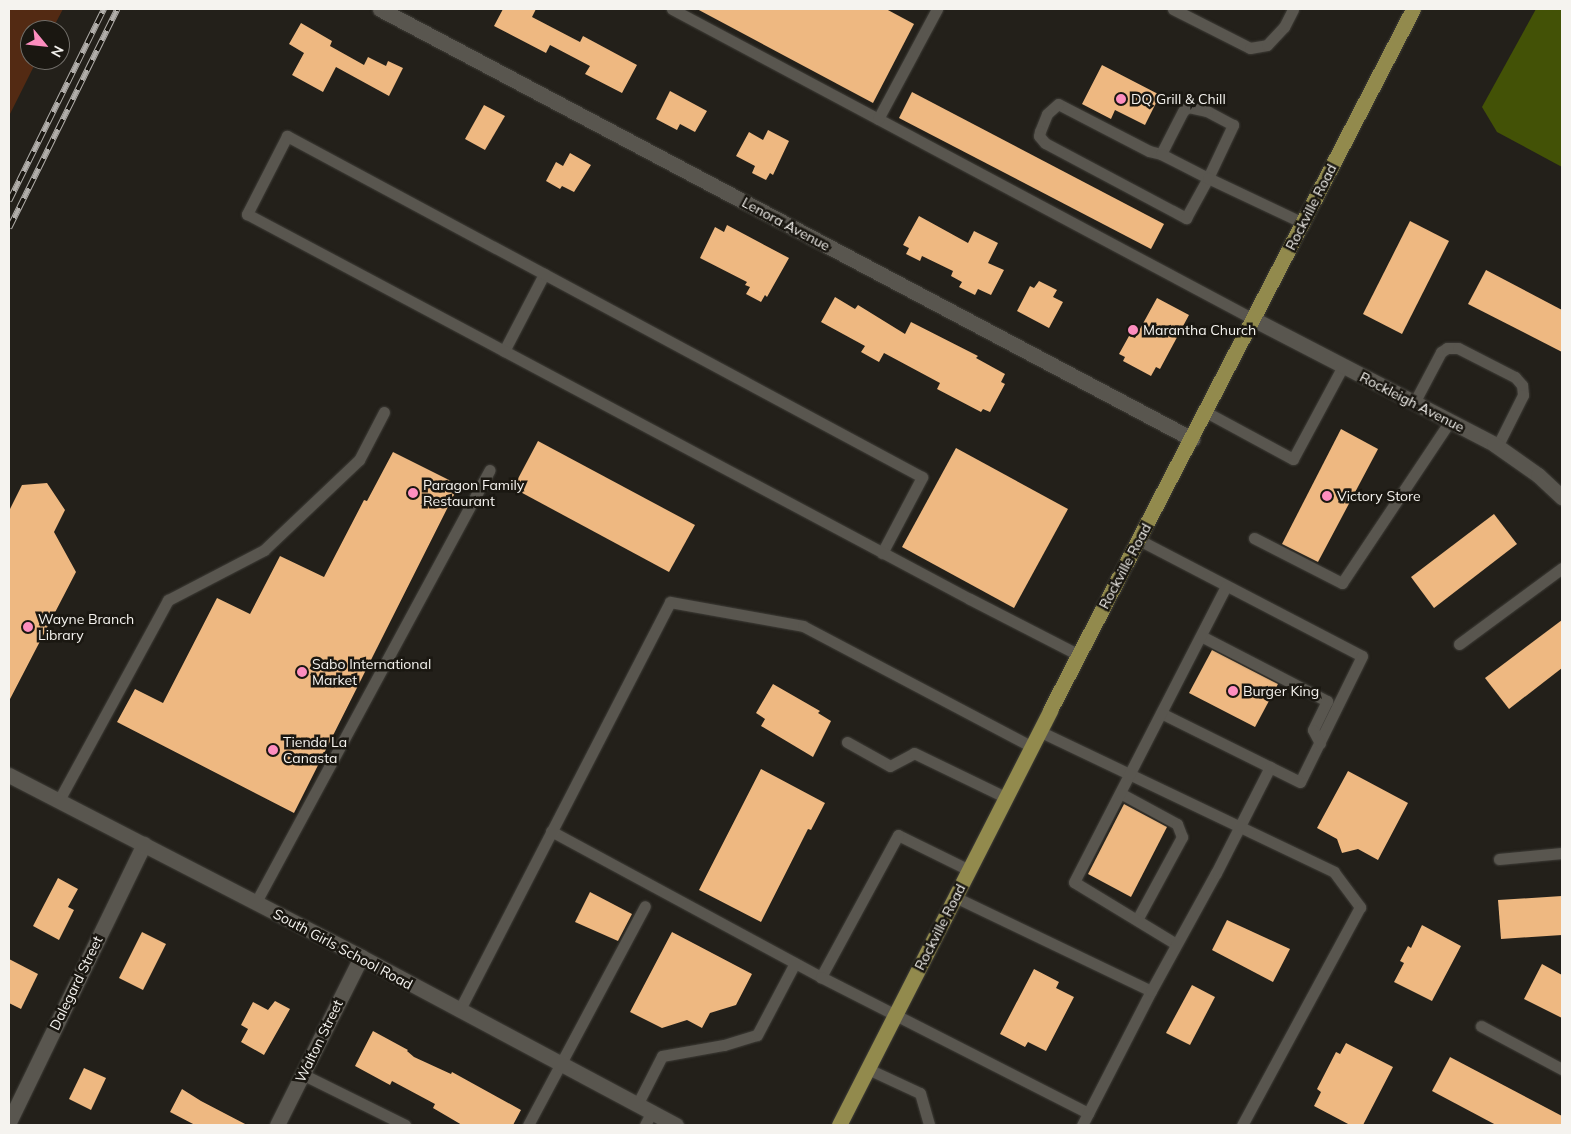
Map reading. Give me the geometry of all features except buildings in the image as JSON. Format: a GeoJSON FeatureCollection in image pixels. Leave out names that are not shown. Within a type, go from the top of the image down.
{"type":"FeatureCollection","features":[{"type":"Feature","properties":{"kind":"main road","name":"Rockville Road"},"geometry":{"type":"LineString","coordinates":[[839,1125],[1031,746],[1206,412],[1413,9]]}},
{"type":"Feature","properties":{"kind":"street","name":"Lenora Avenue"},"geometry":{"type":"LineString","coordinates":[[380,9],[1192,439]]}},
{"type":"Feature","properties":{"kind":"street","name":"Rockleigh Avenue"},"geometry":{"type":"LineString","coordinates":[[1253,319],[1497,447],[1538,475],[1562,497]]}},
{"type":"Feature","properties":{"kind":"street","name":"South Girls School Road"},"geometry":{"type":"LineString","coordinates":[[9,775],[256,902],[561,1063],[637,1105],[648,1119],[676,1125]]}},
{"type":"Feature","properties":{"kind":"street","name":"Dalegard Street"},"geometry":{"type":"LineString","coordinates":[[9,1122],[144,844]]}},
{"type":"Feature","properties":{"kind":"street","name":"Walton Street"},"geometry":{"type":"LineString","coordinates":[[277,1125],[361,957]]}},
{"type":"Feature","properties":{"kind":"lane"},"geometry":{"type":"LineString","coordinates":[[672,9],[1253,319]]}},
{"type":"Feature","properties":{"kind":"lane"},"geometry":{"type":"LineString","coordinates":[[878,119],[937,9]]}},
{"type":"Feature","properties":{"kind":"lane"},"geometry":{"type":"LineString","coordinates":[[1173,9],[1250,48],[1267,45],[1284,27],[1293,9]]}},
{"type":"Feature","properties":{"kind":"lane"},"geometry":{"type":"LineString","coordinates":[[1161,154],[1183,112],[1188,107],[1208,111],[1233,125],[1208,178],[1186,218],[1045,143],[1039,136],[1046,114],[1058,104],[1149,151],[1161,154],[1208,178],[1303,223]]}},
{"type":"Feature","properties":{"kind":"lane"},"geometry":{"type":"LineString","coordinates":[[882,553],[922,477],[287,136],[246,214],[882,553],[1079,655]]}},
{"type":"Feature","properties":{"kind":"lane"},"geometry":{"type":"LineString","coordinates":[[504,351],[544,274]]}},
{"type":"Feature","properties":{"kind":"lane"},"geometry":{"type":"LineString","coordinates":[[1414,403],[1441,352],[1447,348],[1461,349],[1515,377],[1522,385],[1523,395],[1497,447]]}},
{"type":"Feature","properties":{"kind":"lane"},"geometry":{"type":"LineString","coordinates":[[1206,412],[1293,459],[1343,366]]}},
{"type":"Feature","properties":{"kind":"lane"},"geometry":{"type":"LineString","coordinates":[[59,800],[168,600],[264,550],[359,460],[384,412]]}},
{"type":"Feature","properties":{"kind":"lane"},"geometry":{"type":"LineString","coordinates":[[1254,538],[1342,583],[1450,421]]}},
{"type":"Feature","properties":{"kind":"lane"},"geometry":{"type":"LineString","coordinates":[[256,902],[490,470]]}},
{"type":"Feature","properties":{"kind":"lane"},"geometry":{"type":"LineString","coordinates":[[1139,540],[1362,656],[1300,782],[1161,713]]}},
{"type":"Feature","properties":{"kind":"lane"},"geometry":{"type":"LineString","coordinates":[[1460,644],[1562,568]]}},
{"type":"Feature","properties":{"kind":"lane"},"geometry":{"type":"LineString","coordinates":[[1176,944],[1074,882],[1226,586]]}},
{"type":"Feature","properties":{"kind":"lane"},"geometry":{"type":"LineString","coordinates":[[459,1010],[670,602],[803,626],[1031,746]]}},
{"type":"Feature","properties":{"kind":"lane"},"geometry":{"type":"LineString","coordinates":[[1201,636],[1328,701],[1313,730],[1320,742]]}},
{"type":"Feature","properties":{"kind":"lane"},"geometry":{"type":"LineString","coordinates":[[1039,731],[1334,872],[1360,907],[1242,1125]]}},
{"type":"Feature","properties":{"kind":"lane"},"geometry":{"type":"LineString","coordinates":[[846,742],[890,766],[914,753],[1005,797]]}},
{"type":"Feature","properties":{"kind":"lane"},"geometry":{"type":"LineString","coordinates":[[1082,1125],[1270,767]]}},
{"type":"Feature","properties":{"kind":"lane"},"geometry":{"type":"LineString","coordinates":[[1120,793],[1177,824],[1182,837],[1137,920]]}},
{"type":"Feature","properties":{"kind":"lane"},"geometry":{"type":"LineString","coordinates":[[551,831],[894,1016],[1088,1113]]}},
{"type":"Feature","properties":{"kind":"lane"},"geometry":{"type":"LineString","coordinates":[[821,977],[898,835],[969,870]]}},
{"type":"Feature","properties":{"kind":"lane"},"geometry":{"type":"LineString","coordinates":[[1499,859],[1562,853]]}},
{"type":"Feature","properties":{"kind":"lane"},"geometry":{"type":"LineString","coordinates":[[955,897],[1151,991]]}},
{"type":"Feature","properties":{"kind":"lane"},"geometry":{"type":"LineString","coordinates":[[528,1125],[645,906]]}},
{"type":"Feature","properties":{"kind":"lane"},"geometry":{"type":"LineString","coordinates":[[637,1105],[662,1056],[724,1045],[756,1035],[795,963]]}},
{"type":"Feature","properties":{"kind":"lane"},"geometry":{"type":"LineString","coordinates":[[1481,1026],[1562,1069]]}},
{"type":"Feature","properties":{"kind":"lane"},"geometry":{"type":"LineString","coordinates":[[868,1069],[920,1093],[929,1125]]}},
{"type":"Feature","properties":{"kind":"lane"},"geometry":{"type":"LineString","coordinates":[[302,1074],[405,1125]]}},
{"type":"Feature","properties":{"kind":"shaded area"},"geometry":{"type":"Polygon","coordinates":[[[9,9],[63,9],[57,20],[20,20],[20,70],[32,70],[9,116],[9,9]]]}},
{"type":"Feature","properties":{"kind":"shaded area"},"geometry":{"type":"Polygon","coordinates":[[[1536,9],[1562,9],[1562,167],[1497,132],[1482,107],[1536,9]]]}},
{"type":"Feature","properties":{"kind":"railway"},"geometry":{"type":"LineString","coordinates":[[9,201],[104,9]]}},
{"type":"Feature","properties":{"kind":"railway"},"geometry":{"type":"LineString","coordinates":[[9,228],[117,9]]}},
{"type":"Feature","properties":{"kind":"place","name":"DQ Grill & Chill"},"geometry":{"type":"Point","coordinates":[1121,99]}},
{"type":"Feature","properties":{"kind":"place","name":"Marantha Church"},"geometry":{"type":"Point","coordinates":[1133,330]}},
{"type":"Feature","properties":{"kind":"place","name":"Paragon Family Restaurant"},"geometry":{"type":"Point","coordinates":[413,493]}},
{"type":"Feature","properties":{"kind":"place","name":"Victory Store"},"geometry":{"type":"Point","coordinates":[1327,496]}},
{"type":"Feature","properties":{"kind":"place","name":"Wayne Branch Library"},"geometry":{"type":"Point","coordinates":[28,627]}},
{"type":"Feature","properties":{"kind":"place","name":"Sabo International Market"},"geometry":{"type":"Point","coordinates":[302,672]}},
{"type":"Feature","properties":{"kind":"place","name":"Burger King"},"geometry":{"type":"Point","coordinates":[1233,691]}},
{"type":"Feature","properties":{"kind":"place","name":"Tienda La Canasta"},"geometry":{"type":"Point","coordinates":[273,750]}}]}
